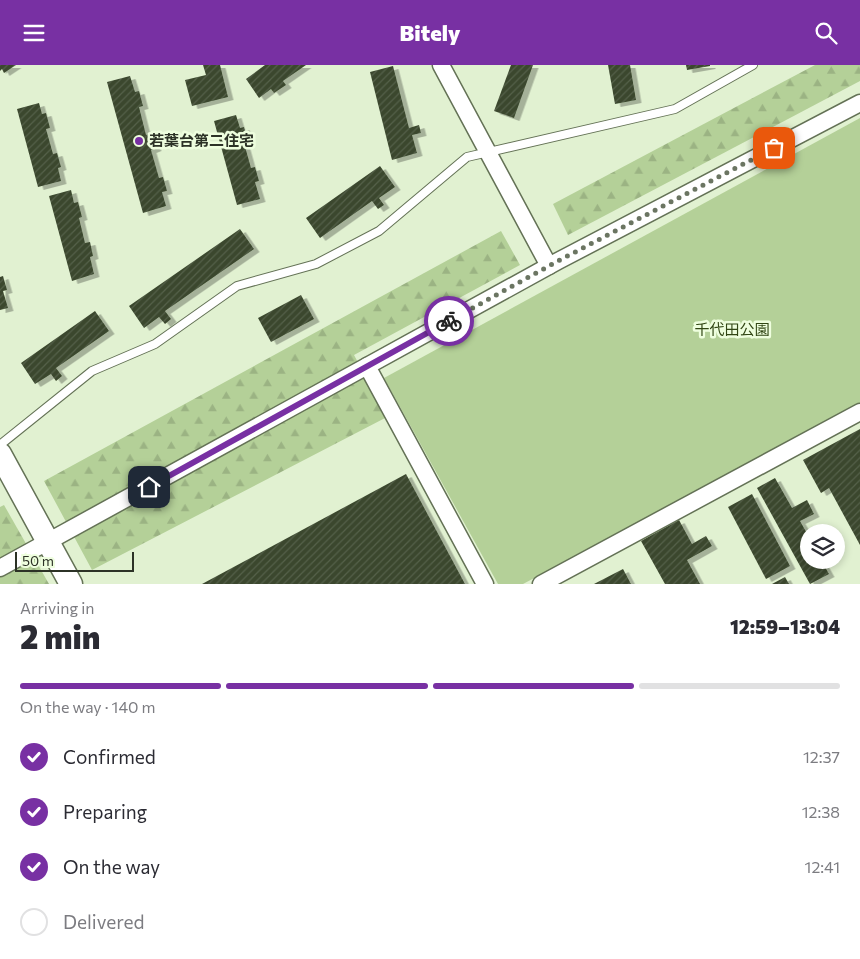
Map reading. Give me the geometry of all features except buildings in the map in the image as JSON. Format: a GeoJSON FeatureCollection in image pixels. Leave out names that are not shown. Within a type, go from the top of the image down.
{"type":"FeatureCollection","features":[{"type":"Feature","properties":{"kind":"street"},"geometry":{"type":"LineString","coordinates":[[441,65],[549,266]]}},
{"type":"Feature","properties":{"kind":"street"},"geometry":{"type":"LineString","coordinates":[[0,568],[549,266],[860,103]]}},
{"type":"Feature","properties":{"kind":"street"},"geometry":{"type":"LineString","coordinates":[[367,366],[484,584]]}},
{"type":"Feature","properties":{"kind":"street"},"geometry":{"type":"LineString","coordinates":[[541,584],[860,412]]}},
{"type":"Feature","properties":{"kind":"street"},"geometry":{"type":"LineString","coordinates":[[0,454],[71,584]]}},
{"type":"Feature","properties":{"kind":"lane"},"geometry":{"type":"LineString","coordinates":[[0,445],[92,371],[155,343],[237,286],[316,264],[379,231],[467,157],[675,109],[752,65]]}},
{"type":"Feature","properties":{"kind":"green space"},"geometry":{"type":"Polygon","coordinates":[[[815,65],[860,65],[860,81],[568,235],[553,204],[815,65]]]}},
{"type":"Feature","properties":{"kind":"green space","name":"千代田公園"},"geometry":{"type":"Polygon","coordinates":[[[860,118],[860,404],[523,584],[498,584],[384,378],[860,118]]]}},
{"type":"Feature","properties":{"kind":"green space"},"geometry":{"type":"Polygon","coordinates":[[[501,231],[520,265],[354,355],[387,417],[92,570],[44,481],[501,231]]]}},
{"type":"Feature","properties":{"kind":"green space"},"geometry":{"type":"Polygon","coordinates":[[[4,505],[49,584],[0,584],[0,507],[4,505]]]}},
{"type":"Feature","properties":{"kind":"way so far"},"geometry":{"type":"LineString","coordinates":[[449,321],[558,261],[774,148]]}},
{"type":"Feature","properties":{"kind":"place","name":"若葉台第二住宅"},"geometry":{"type":"Point","coordinates":[139,141]}},
{"type":"Feature","properties":{"kind":"route"},"geometry":{"type":"LineString","coordinates":[[149,487],[449,321]]}}]}
